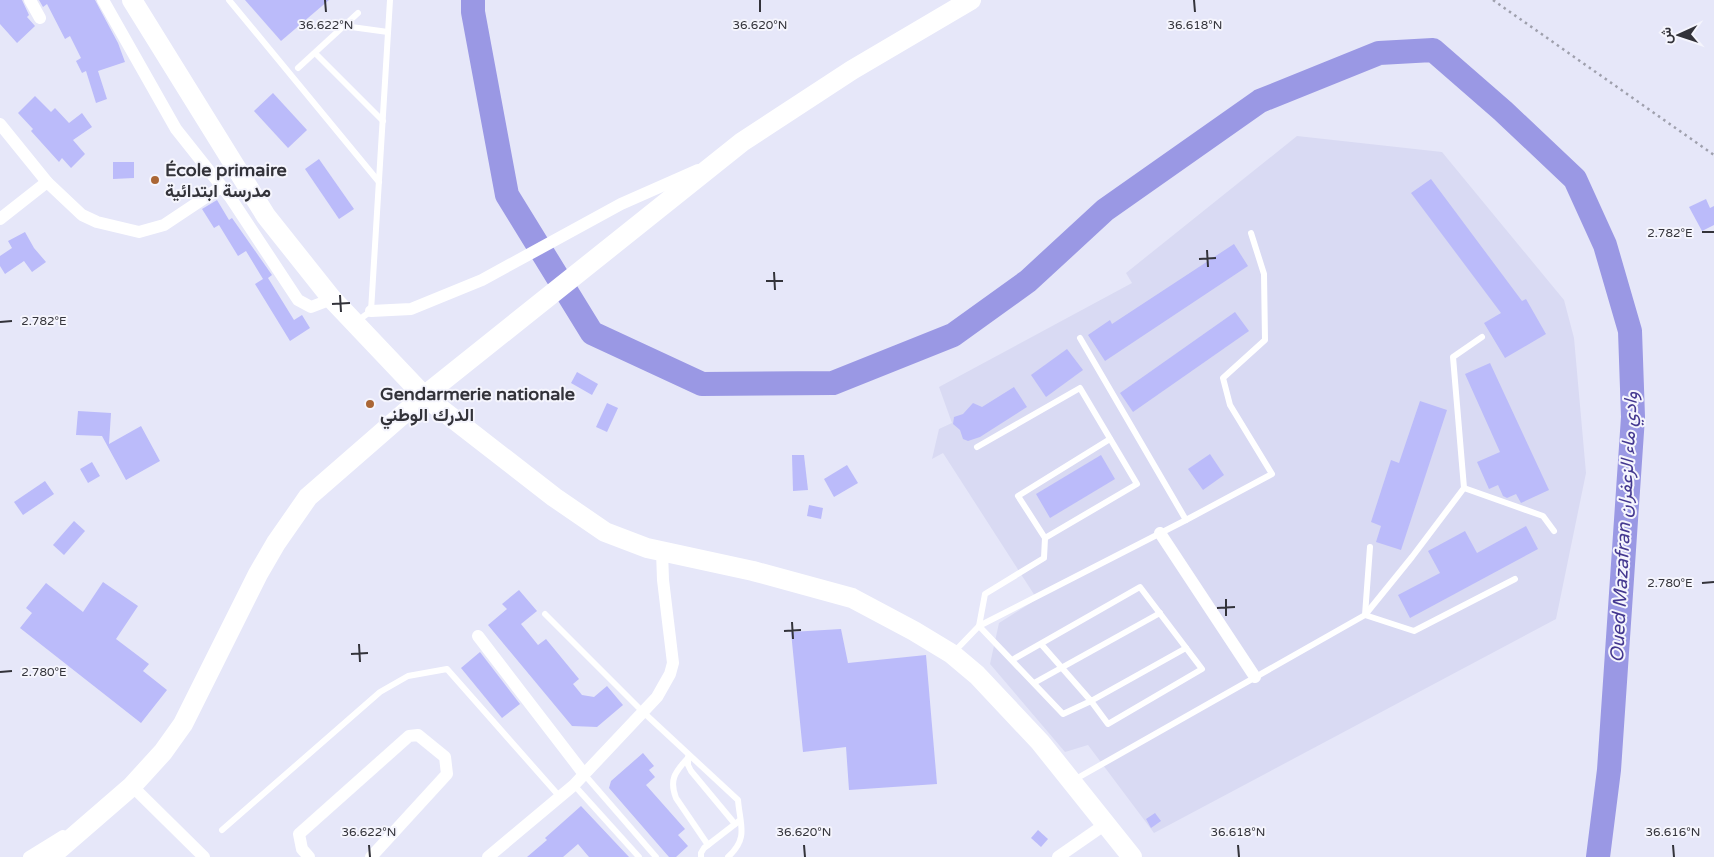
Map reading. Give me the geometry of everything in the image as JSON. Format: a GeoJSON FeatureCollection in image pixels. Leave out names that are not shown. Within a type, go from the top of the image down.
{"type":"FeatureCollection","features":[{"type":"Feature","properties":{"kind":"main road"},"geometry":{"type":"LineString","coordinates":[[132,0],[266,216],[332,299],[424,396],[554,498],[605,532],[662,551],[752,571],[852,598],[914,631],[952,654],[977,676],[1073,781],[1132,857]]}},
{"type":"Feature","properties":{"kind":"main road"},"geometry":{"type":"LineString","coordinates":[[50,857],[132,786],[163,752],[183,724],[258,574],[276,543],[308,497],[424,396],[742,142],[852,70],[971,0]]}},
{"type":"Feature","properties":{"kind":"street"},"geometry":{"type":"LineString","coordinates":[[30,0],[40,18]]}},
{"type":"Feature","properties":{"kind":"street"},"geometry":{"type":"LineString","coordinates":[[103,0],[176,129],[221,187],[298,300],[311,307],[332,299]]}},
{"type":"Feature","properties":{"kind":"street"},"geometry":{"type":"LineString","coordinates":[[0,124],[47,182],[82,215],[96,222],[139,232],[164,225],[221,187]]}},
{"type":"Feature","properties":{"kind":"street"},"geometry":{"type":"LineString","coordinates":[[371,311],[411,309],[482,280],[621,204],[720,160]]}},
{"type":"Feature","properties":{"kind":"street"},"geometry":{"type":"LineString","coordinates":[[0,219],[47,182]]}},
{"type":"Feature","properties":{"kind":"street"},"geometry":{"type":"LineString","coordinates":[[1160,533],[1255,677]]}},
{"type":"Feature","properties":{"kind":"street"},"geometry":{"type":"LineString","coordinates":[[488,857],[574,785],[657,697],[666,684],[673,663],[663,580],[662,551]]}},
{"type":"Feature","properties":{"kind":"street"},"geometry":{"type":"LineString","coordinates":[[478,636],[584,774]]}},
{"type":"Feature","properties":{"kind":"street"},"geometry":{"type":"LineString","coordinates":[[309,857],[302,848],[299,834],[409,736],[418,735],[445,757],[447,774],[371,857]]}},
{"type":"Feature","properties":{"kind":"street"},"geometry":{"type":"LineString","coordinates":[[132,786],[204,857]]}},
{"type":"Feature","properties":{"kind":"street"},"geometry":{"type":"LineString","coordinates":[[29,857],[99,813]]}},
{"type":"Feature","properties":{"kind":"street"},"geometry":{"type":"LineString","coordinates":[[1058,857],[1107,823]]}},
{"type":"Feature","properties":{"kind":"lane"},"geometry":{"type":"LineString","coordinates":[[229,0],[379,182]]}},
{"type":"Feature","properties":{"kind":"lane"},"geometry":{"type":"LineString","coordinates":[[355,323],[371,311],[390,0]]}},
{"type":"Feature","properties":{"kind":"lane"},"geometry":{"type":"LineString","coordinates":[[298,68],[358,13]]}},
{"type":"Feature","properties":{"kind":"lane"},"geometry":{"type":"LineString","coordinates":[[344,26],[388,32]]}},
{"type":"Feature","properties":{"kind":"lane"},"geometry":{"type":"LineString","coordinates":[[314,53],[383,121]]}},
{"type":"Feature","properties":{"kind":"lane"},"geometry":{"type":"LineString","coordinates":[[952,654],[979,626],[1272,474],[1230,405],[1223,378],[1265,340],[1264,274],[1251,233]]}},
{"type":"Feature","properties":{"kind":"lane"},"geometry":{"type":"LineString","coordinates":[[1073,781],[1365,615],[1464,488],[1453,357],[1482,337]]}},
{"type":"Feature","properties":{"kind":"lane"},"geometry":{"type":"LineString","coordinates":[[1080,338],[1186,520]]}},
{"type":"Feature","properties":{"kind":"lane"},"geometry":{"type":"LineString","coordinates":[[977,447],[1080,388],[1136,484],[1045,538]]}},
{"type":"Feature","properties":{"kind":"lane"},"geometry":{"type":"LineString","coordinates":[[979,626],[985,594],[1044,558],[1045,538],[1018,496],[1110,439]]}},
{"type":"Feature","properties":{"kind":"lane"},"geometry":{"type":"LineString","coordinates":[[1464,488],[1544,516],[1554,531]]}},
{"type":"Feature","properties":{"kind":"lane"},"geometry":{"type":"LineString","coordinates":[[1365,615],[1370,547]]}},
{"type":"Feature","properties":{"kind":"lane"},"geometry":{"type":"LineString","coordinates":[[1365,615],[1414,631],[1516,579]]}},
{"type":"Feature","properties":{"kind":"lane"},"geometry":{"type":"LineString","coordinates":[[1012,660],[1140,587],[1202,669],[1108,724],[1041,644]]}},
{"type":"Feature","properties":{"kind":"lane"},"geometry":{"type":"LineString","coordinates":[[1034,683],[1160,613]]}},
{"type":"Feature","properties":{"kind":"lane"},"geometry":{"type":"LineString","coordinates":[[545,614],[688,757],[738,800],[738,822],[742,838],[736,849],[728,857]]}},
{"type":"Feature","properties":{"kind":"lane"},"geometry":{"type":"LineString","coordinates":[[979,626],[1063,714],[1186,648]]}},
{"type":"Feature","properties":{"kind":"lane"},"geometry":{"type":"LineString","coordinates":[[222,830],[380,692],[408,676],[448,670],[560,797]]}},
{"type":"Feature","properties":{"kind":"lane"},"geometry":{"type":"LineString","coordinates":[[688,757],[691,770],[738,822]]}},
{"type":"Feature","properties":{"kind":"lane"},"geometry":{"type":"LineString","coordinates":[[688,757],[675,772],[672,779],[672,789],[676,798],[708,845]]}},
{"type":"Feature","properties":{"kind":"lane"},"geometry":{"type":"LineString","coordinates":[[584,774],[656,857]]}},
{"type":"Feature","properties":{"kind":"lane"},"geometry":{"type":"LineString","coordinates":[[574,785],[639,857]]}},
{"type":"Feature","properties":{"kind":"lane"},"geometry":{"type":"LineString","coordinates":[[702,857],[701,853],[708,845],[738,822]]}},
{"type":"Feature","properties":{"kind":"path"},"geometry":{"type":"LineString","coordinates":[[1493,0],[1714,155]]}},
{"type":"Feature","properties":{"kind":"shaded area"},"geometry":{"type":"Polygon","coordinates":[[[1297,136],[1442,152],[1564,300],[1574,338],[1586,473],[1556,619],[1154,833],[1088,745],[1065,752],[990,664],[999,623],[1037,599],[943,453],[932,459],[939,429],[952,423],[939,387],[1132,283],[1126,273],[1297,136]]]}},
{"type":"Feature","properties":{"kind":"building"},"geometry":{"type":"Polygon","coordinates":[[[0,0],[22,0],[29,15],[27,17],[35,26],[17,43],[0,24],[0,0]]]}},
{"type":"Feature","properties":{"kind":"building"},"geometry":{"type":"Polygon","coordinates":[[[39,0],[95,0],[118,43],[125,62],[98,71],[107,99],[96,103],[86,71],[82,73],[76,61],[81,58],[70,36],[65,39],[47,4],[43,7],[39,0]]]}},
{"type":"Feature","properties":{"kind":"building"},"geometry":{"type":"Polygon","coordinates":[[[245,0],[329,0],[281,41],[245,0]]]}},
{"type":"Feature","properties":{"kind":"building"},"geometry":{"type":"Polygon","coordinates":[[[273,93],[307,130],[288,148],[254,111],[273,93]]]}},
{"type":"Feature","properties":{"kind":"building"},"geometry":{"type":"Polygon","coordinates":[[[35,96],[51,112],[55,108],[69,123],[82,113],[92,127],[73,140],[85,154],[71,168],[62,158],[59,162],[31,131],[33,129],[18,113],[35,96]]]}},
{"type":"Feature","properties":{"kind":"building"},"geometry":{"type":"Polygon","coordinates":[[[319,159],[354,209],[339,219],[305,169],[319,159]]]}},
{"type":"Feature","properties":{"kind":"building"},"geometry":{"type":"Polygon","coordinates":[[[113,162],[134,162],[134,178],[113,179],[113,162]]]}},
{"type":"Feature","properties":{"kind":"building"},"geometry":{"type":"Polygon","coordinates":[[[1431,179],[1522,301],[1526,299],[1546,334],[1505,358],[1484,323],[1501,313],[1411,193],[1431,179]]]}},
{"type":"Feature","properties":{"kind":"building"},"geometry":{"type":"Polygon","coordinates":[[[1706,199],[1710,208],[1714,206],[1714,225],[1702,231],[1689,207],[1706,199]]]}},
{"type":"Feature","properties":{"kind":"building"},"geometry":{"type":"Polygon","coordinates":[[[217,200],[229,220],[232,218],[272,275],[268,278],[294,320],[302,315],[310,328],[290,341],[255,284],[263,279],[246,251],[238,256],[219,225],[214,228],[202,209],[217,200]]]}},
{"type":"Feature","properties":{"kind":"building"},"geometry":{"type":"Polygon","coordinates":[[[25,232],[34,248],[46,262],[32,272],[24,261],[5,274],[0,266],[0,256],[12,248],[8,241],[25,232]]]}},
{"type":"Feature","properties":{"kind":"building"},"geometry":{"type":"Polygon","coordinates":[[[1234,244],[1248,266],[1105,361],[1088,335],[1110,320],[1112,324],[1234,244]]]}},
{"type":"Feature","properties":{"kind":"building"},"geometry":{"type":"Polygon","coordinates":[[[1235,312],[1249,331],[1133,412],[1120,393],[1235,312]]]}},
{"type":"Feature","properties":{"kind":"building"},"geometry":{"type":"Polygon","coordinates":[[[1067,349],[1083,370],[1046,397],[1031,375],[1067,349]]]}},
{"type":"Feature","properties":{"kind":"building"},"geometry":{"type":"Polygon","coordinates":[[[1490,363],[1549,490],[1521,503],[1516,494],[1507,498],[1503,496],[1498,485],[1489,489],[1477,462],[1500,452],[1465,374],[1490,363]]]}},
{"type":"Feature","properties":{"kind":"building"},"geometry":{"type":"Polygon","coordinates":[[[577,372],[598,384],[592,395],[571,383],[577,372]]]}},
{"type":"Feature","properties":{"kind":"building"},"geometry":{"type":"Polygon","coordinates":[[[1014,387],[1027,407],[980,437],[968,441],[963,439],[960,430],[953,424],[954,417],[963,414],[973,403],[982,407],[1014,387]]]}},
{"type":"Feature","properties":{"kind":"building"},"geometry":{"type":"Polygon","coordinates":[[[1420,401],[1447,410],[1401,550],[1376,542],[1381,526],[1371,522],[1391,460],[1399,463],[1420,401]]]}},
{"type":"Feature","properties":{"kind":"building"},"geometry":{"type":"Polygon","coordinates":[[[607,403],[618,408],[607,432],[596,427],[607,403]]]}},
{"type":"Feature","properties":{"kind":"building"},"geometry":{"type":"Polygon","coordinates":[[[78,411],[111,413],[109,444],[141,426],[160,461],[126,480],[102,436],[76,435],[78,411]]]}},
{"type":"Feature","properties":{"kind":"building"},"geometry":{"type":"Polygon","coordinates":[[[1210,454],[1224,475],[1203,490],[1188,469],[1210,454]]]}},
{"type":"Feature","properties":{"kind":"building"},"geometry":{"type":"Polygon","coordinates":[[[792,455],[804,455],[808,490],[793,491],[792,455]]]}},
{"type":"Feature","properties":{"kind":"building"},"geometry":{"type":"Polygon","coordinates":[[[1101,455],[1115,479],[1050,518],[1036,494],[1101,455]]]}},
{"type":"Feature","properties":{"kind":"building"},"geometry":{"type":"Polygon","coordinates":[[[92,462],[100,476],[88,483],[80,469],[92,462]]]}},
{"type":"Feature","properties":{"kind":"building"},"geometry":{"type":"Polygon","coordinates":[[[847,465],[858,483],[834,497],[824,479],[847,465]]]}},
{"type":"Feature","properties":{"kind":"building"},"geometry":{"type":"Polygon","coordinates":[[[45,481],[54,494],[23,515],[14,502],[45,481]]]}},
{"type":"Feature","properties":{"kind":"building"},"geometry":{"type":"Polygon","coordinates":[[[809,505],[823,508],[821,519],[807,516],[809,505]]]}},
{"type":"Feature","properties":{"kind":"building"},"geometry":{"type":"Polygon","coordinates":[[[74,521],[85,531],[64,555],[53,545],[74,521]]]}},
{"type":"Feature","properties":{"kind":"building"},"geometry":{"type":"Polygon","coordinates":[[[1526,526],[1538,549],[1410,618],[1398,595],[1440,573],[1428,551],[1465,531],[1477,553],[1526,526]]]}},
{"type":"Feature","properties":{"kind":"building"},"geometry":{"type":"Polygon","coordinates":[[[103,582],[138,606],[116,639],[149,664],[143,671],[167,690],[141,723],[20,628],[32,613],[26,608],[46,583],[83,612],[103,582]]]}},
{"type":"Feature","properties":{"kind":"building"},"geometry":{"type":"Polygon","coordinates":[[[519,590],[537,611],[521,624],[538,645],[546,639],[579,679],[573,684],[582,695],[594,697],[607,686],[623,705],[597,727],[572,726],[488,625],[507,609],[502,604],[519,590]]]}},
{"type":"Feature","properties":{"kind":"building"},"geometry":{"type":"Polygon","coordinates":[[[841,629],[848,663],[926,655],[937,784],[849,790],[846,747],[803,752],[791,632],[841,629]]]}},
{"type":"Feature","properties":{"kind":"building"},"geometry":{"type":"Polygon","coordinates":[[[480,652],[520,704],[502,718],[461,668],[480,652]]]}},
{"type":"Feature","properties":{"kind":"building"},"geometry":{"type":"Polygon","coordinates":[[[643,753],[654,766],[649,770],[655,777],[646,785],[685,829],[678,835],[688,846],[676,857],[669,857],[609,788],[611,781],[643,753]]]}},
{"type":"Feature","properties":{"kind":"building"},"geometry":{"type":"Polygon","coordinates":[[[581,806],[629,857],[589,857],[578,844],[563,857],[527,857],[547,840],[545,838],[581,806]]]}},
{"type":"Feature","properties":{"kind":"building"},"geometry":{"type":"Polygon","coordinates":[[[1155,813],[1161,821],[1151,828],[1146,819],[1155,813]]]}},
{"type":"Feature","properties":{"kind":"building"},"geometry":{"type":"Polygon","coordinates":[[[1038,830],[1048,839],[1041,847],[1031,838],[1038,830]]]}},
{"type":"Feature","properties":{"kind":"waterway","name":"Oued Mazafran وادي ماء الزعفران"},"geometry":{"type":"LineString","coordinates":[[473,0],[473,12],[507,195],[592,333],[702,384],[833,383],[953,335],[1028,281],[1105,210],[1260,101],[1379,53],[1433,50],[1503,111],[1575,179],[1605,245],[1630,331],[1633,417],[1609,770],[1598,857]]}},
{"type":"Feature","properties":{"kind":"place","name":"École primaire مدرسة ابتدائية"},"geometry":{"type":"Point","coordinates":[155,180]}},
{"type":"Feature","properties":{"kind":"place","name":"Gendarmerie nationale الدرك الوطني"},"geometry":{"type":"Point","coordinates":[370,404]}}]}
